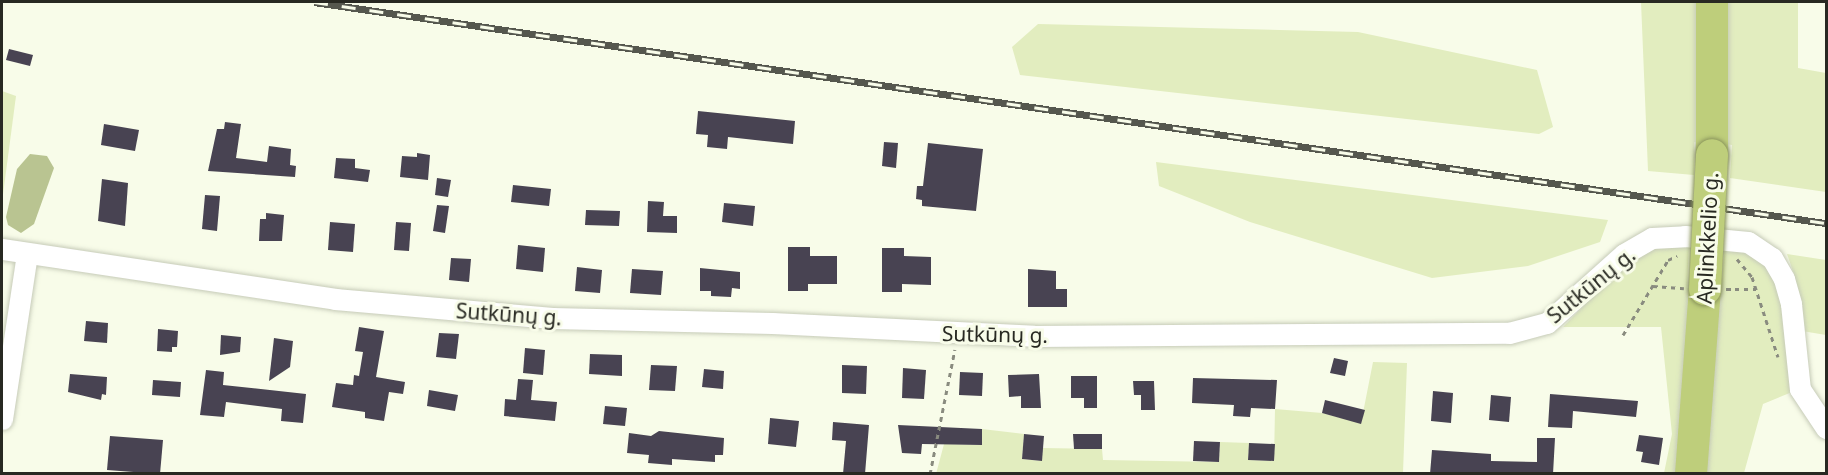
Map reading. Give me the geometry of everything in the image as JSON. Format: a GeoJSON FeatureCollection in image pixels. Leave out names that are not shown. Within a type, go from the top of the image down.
{"type":"FeatureCollection","features":[{"type":"Feature","properties":{"kind":"highway","name":"Aplinkkelio g."},"geometry":{"type":"LineString","coordinates":[[1691,474],[1705,289],[1712,155],[1712,2]]}},
{"type":"Feature","properties":{"kind":"street","name":"Sutkūnų g."},"geometry":{"type":"LineString","coordinates":[[2,249],[335,299],[467,312],[958,334],[1509,333],[1547,323],[1624,254],[1652,238],[1685,236],[1748,242],[1772,258],[1784,279],[1791,304],[1800,389],[1827,428]]}},
{"type":"Feature","properties":{"kind":"street"},"geometry":{"type":"LineString","coordinates":[[2,419],[27,254]]}},
{"type":"Feature","properties":{"kind":"path"},"geometry":{"type":"LineString","coordinates":[[1653,286],[1705,289]]}},
{"type":"Feature","properties":{"kind":"path"},"geometry":{"type":"LineString","coordinates":[[930,474],[958,334]]}},
{"type":"Feature","properties":{"kind":"shaded area"},"geometry":{"type":"Polygon","coordinates":[[[1641,2],[1699,2],[1700,143],[1694,142],[1694,175],[1648,171],[1641,2]]]}},
{"type":"Feature","properties":{"kind":"shaded area"},"geometry":{"type":"Polygon","coordinates":[[[1728,2],[1798,2],[1798,68],[1826,73],[1826,192],[1730,178],[1732,145],[1726,144],[1728,2]]]}},
{"type":"Feature","properties":{"kind":"shaded area"},"geometry":{"type":"Polygon","coordinates":[[[1038,24],[1358,32],[1537,70],[1553,127],[1539,134],[1020,75],[1012,47],[1038,24]]]}},
{"type":"Feature","properties":{"kind":"shaded area"},"geometry":{"type":"Polygon","coordinates":[[[2,91],[16,96],[2,202],[2,91]]]}},
{"type":"Feature","properties":{"kind":"shaded area"},"geometry":{"type":"Polygon","coordinates":[[[30,154],[47,156],[54,168],[34,224],[21,233],[8,225],[6,217],[17,169],[30,154]]]}},
{"type":"Feature","properties":{"kind":"shaded area"},"geometry":{"type":"Polygon","coordinates":[[[1156,162],[1608,220],[1600,242],[1528,266],[1432,278],[1250,222],[1159,186],[1156,162]]]}},
{"type":"Feature","properties":{"kind":"shaded area"},"geometry":{"type":"Polygon","coordinates":[[[1689,244],[1687,288],[1691,288],[1679,473],[1664,473],[1672,434],[1661,327],[1563,327],[1634,255],[1652,245],[1689,244]]]}},
{"type":"Feature","properties":{"kind":"shaded area"},"geometry":{"type":"Polygon","coordinates":[[[1725,246],[1757,253],[1783,293],[1792,392],[1763,404],[1744,473],[1705,474],[1725,246]]]}},
{"type":"Feature","properties":{"kind":"shaded area"},"geometry":{"type":"Polygon","coordinates":[[[1787,254],[1826,260],[1826,335],[1802,331],[1795,277],[1787,254]]]}},
{"type":"Feature","properties":{"kind":"shaded area"},"geometry":{"type":"Polygon","coordinates":[[[1373,362],[1407,363],[1403,473],[936,474],[944,444],[982,445],[982,429],[1024,434],[1022,459],[1041,461],[1043,448],[1102,449],[1103,460],[1219,462],[1220,442],[1249,443],[1248,460],[1274,461],[1275,409],[1322,413],[1361,423],[1373,362]]]}},
{"type":"Feature","properties":{"kind":"building"},"geometry":{"type":"Polygon","coordinates":[[[9,49],[33,55],[30,66],[6,60],[9,49]]]}},
{"type":"Feature","properties":{"kind":"building"},"geometry":{"type":"Polygon","coordinates":[[[698,111],[795,121],[793,144],[728,137],[727,149],[707,147],[708,135],[696,134],[698,111]]]}},
{"type":"Feature","properties":{"kind":"building"},"geometry":{"type":"Polygon","coordinates":[[[225,122],[241,124],[236,158],[267,162],[269,146],[291,149],[290,165],[296,166],[295,177],[208,171],[217,129],[224,129],[225,122]]]}},
{"type":"Feature","properties":{"kind":"building"},"geometry":{"type":"Polygon","coordinates":[[[104,124],[139,130],[135,151],[101,145],[104,124]]]}},
{"type":"Feature","properties":{"kind":"building"},"geometry":{"type":"Polygon","coordinates":[[[884,142],[898,143],[896,168],[882,166],[884,142]]]}},
{"type":"Feature","properties":{"kind":"building"},"geometry":{"type":"Polygon","coordinates":[[[928,143],[983,149],[976,211],[922,206],[922,200],[916,199],[917,186],[923,186],[928,143]]]}},
{"type":"Feature","properties":{"kind":"building"},"geometry":{"type":"Polygon","coordinates":[[[417,153],[430,155],[428,180],[400,177],[402,156],[417,157],[417,153]]]}},
{"type":"Feature","properties":{"kind":"building"},"geometry":{"type":"Polygon","coordinates":[[[336,158],[355,159],[355,168],[370,170],[368,182],[334,178],[336,158]]]}},
{"type":"Feature","properties":{"kind":"building"},"geometry":{"type":"Polygon","coordinates":[[[437,178],[451,180],[448,197],[435,195],[437,178]]]}},
{"type":"Feature","properties":{"kind":"building"},"geometry":{"type":"Polygon","coordinates":[[[102,179],[128,183],[125,226],[98,221],[102,179]]]}},
{"type":"Feature","properties":{"kind":"building"},"geometry":{"type":"Polygon","coordinates":[[[513,185],[551,189],[549,206],[511,202],[513,185]]]}},
{"type":"Feature","properties":{"kind":"building"},"geometry":{"type":"Polygon","coordinates":[[[205,195],[220,196],[217,231],[202,229],[205,195]]]}},
{"type":"Feature","properties":{"kind":"building"},"geometry":{"type":"Polygon","coordinates":[[[648,201],[664,202],[663,216],[677,216],[677,233],[647,232],[648,201]]]}},
{"type":"Feature","properties":{"kind":"building"},"geometry":{"type":"Polygon","coordinates":[[[724,203],[755,206],[753,226],[722,222],[724,203]]]}},
{"type":"Feature","properties":{"kind":"building"},"geometry":{"type":"Polygon","coordinates":[[[437,205],[449,206],[445,233],[433,231],[437,205]]]}},
{"type":"Feature","properties":{"kind":"building"},"geometry":{"type":"Polygon","coordinates":[[[586,210],[620,211],[619,226],[585,225],[586,210]]]}},
{"type":"Feature","properties":{"kind":"building"},"geometry":{"type":"Polygon","coordinates":[[[266,213],[284,215],[282,241],[259,241],[260,219],[266,219],[266,213]]]}},
{"type":"Feature","properties":{"kind":"building"},"geometry":{"type":"Polygon","coordinates":[[[330,222],[355,224],[353,252],[328,250],[330,222]]]}},
{"type":"Feature","properties":{"kind":"building"},"geometry":{"type":"Polygon","coordinates":[[[396,222],[411,223],[409,251],[394,250],[396,222]]]}},
{"type":"Feature","properties":{"kind":"building"},"geometry":{"type":"Polygon","coordinates":[[[518,245],[545,248],[543,272],[516,269],[518,245]]]}},
{"type":"Feature","properties":{"kind":"building"},"geometry":{"type":"Polygon","coordinates":[[[788,247],[810,247],[810,256],[837,256],[837,284],[808,284],[808,291],[788,291],[788,247]]]}},
{"type":"Feature","properties":{"kind":"building"},"geometry":{"type":"Polygon","coordinates":[[[882,248],[904,248],[904,256],[931,257],[931,285],[902,284],[902,292],[882,292],[882,248]]]}},
{"type":"Feature","properties":{"kind":"building"},"geometry":{"type":"Polygon","coordinates":[[[451,258],[471,259],[469,282],[449,280],[451,258]]]}},
{"type":"Feature","properties":{"kind":"building"},"geometry":{"type":"Polygon","coordinates":[[[577,267],[602,270],[600,293],[575,291],[577,267]]]}},
{"type":"Feature","properties":{"kind":"building"},"geometry":{"type":"Polygon","coordinates":[[[700,268],[740,272],[740,289],[732,288],[731,297],[711,296],[711,291],[700,291],[700,268]]]}},
{"type":"Feature","properties":{"kind":"building"},"geometry":{"type":"Polygon","coordinates":[[[632,269],[663,271],[661,295],[630,293],[632,269]]]}},
{"type":"Feature","properties":{"kind":"building"},"geometry":{"type":"Polygon","coordinates":[[[1028,269],[1056,271],[1056,289],[1067,289],[1067,307],[1028,307],[1028,269]]]}},
{"type":"Feature","properties":{"kind":"building"},"geometry":{"type":"Polygon","coordinates":[[[86,321],[108,323],[107,343],[84,341],[86,321]]]}},
{"type":"Feature","properties":{"kind":"building"},"geometry":{"type":"Polygon","coordinates":[[[359,327],[384,331],[376,377],[405,382],[403,394],[389,392],[384,421],[365,418],[365,412],[332,407],[336,383],[353,385],[354,375],[359,376],[363,352],[355,351],[359,327]]]}},
{"type":"Feature","properties":{"kind":"building"},"geometry":{"type":"Polygon","coordinates":[[[158,329],[178,331],[177,347],[172,347],[172,352],[157,351],[158,329]]]}},
{"type":"Feature","properties":{"kind":"building"},"geometry":{"type":"Polygon","coordinates":[[[439,333],[459,334],[456,359],[436,357],[439,333]]]}},
{"type":"Feature","properties":{"kind":"building"},"geometry":{"type":"Polygon","coordinates":[[[221,335],[241,337],[240,352],[220,355],[221,335]]]}},
{"type":"Feature","properties":{"kind":"building"},"geometry":{"type":"Polygon","coordinates":[[[274,338],[293,341],[290,367],[269,381],[274,338]]]}},
{"type":"Feature","properties":{"kind":"building"},"geometry":{"type":"Polygon","coordinates":[[[525,348],[545,350],[543,375],[523,373],[525,348]]]}},
{"type":"Feature","properties":{"kind":"building"},"geometry":{"type":"Polygon","coordinates":[[[590,354],[622,355],[622,376],[589,374],[590,354]]]}},
{"type":"Feature","properties":{"kind":"building"},"geometry":{"type":"Polygon","coordinates":[[[1334,358],[1348,361],[1345,376],[1330,373],[1334,358]]]}},
{"type":"Feature","properties":{"kind":"building"},"geometry":{"type":"Polygon","coordinates":[[[651,365],[677,366],[675,391],[649,390],[651,365]]]}},
{"type":"Feature","properties":{"kind":"building"},"geometry":{"type":"Polygon","coordinates":[[[842,365],[867,366],[866,394],[842,393],[842,365]]]}},
{"type":"Feature","properties":{"kind":"building"},"geometry":{"type":"Polygon","coordinates":[[[903,368],[926,370],[924,399],[902,398],[903,368]]]}},
{"type":"Feature","properties":{"kind":"building"},"geometry":{"type":"Polygon","coordinates":[[[704,369],[724,371],[723,389],[702,387],[704,369]]]}},
{"type":"Feature","properties":{"kind":"building"},"geometry":{"type":"Polygon","coordinates":[[[206,370],[224,372],[223,385],[306,394],[303,423],[281,421],[282,409],[226,402],[224,417],[200,415],[206,370]]]}},
{"type":"Feature","properties":{"kind":"building"},"geometry":{"type":"Polygon","coordinates":[[[960,372],[983,373],[982,396],[959,395],[960,372]]]}},
{"type":"Feature","properties":{"kind":"building"},"geometry":{"type":"Polygon","coordinates":[[[70,374],[107,377],[106,395],[102,394],[101,400],[68,392],[70,374]]]}},
{"type":"Feature","properties":{"kind":"building"},"geometry":{"type":"Polygon","coordinates":[[[1039,374],[1041,408],[1021,408],[1021,396],[1009,397],[1008,375],[1039,374]]]}},
{"type":"Feature","properties":{"kind":"building"},"geometry":{"type":"Polygon","coordinates":[[[1071,376],[1097,376],[1097,408],[1084,408],[1084,398],[1071,398],[1071,376]]]}},
{"type":"Feature","properties":{"kind":"building"},"geometry":{"type":"Polygon","coordinates":[[[1193,378],[1277,380],[1275,409],[1251,408],[1250,417],[1233,416],[1234,405],[1192,403],[1193,378]]]}},
{"type":"Feature","properties":{"kind":"building"},"geometry":{"type":"Polygon","coordinates":[[[518,379],[533,380],[531,400],[557,402],[555,421],[504,416],[505,399],[516,400],[518,379]]]}},
{"type":"Feature","properties":{"kind":"building"},"geometry":{"type":"Polygon","coordinates":[[[153,380],[181,382],[180,397],[152,395],[153,380]]]}},
{"type":"Feature","properties":{"kind":"building"},"geometry":{"type":"Polygon","coordinates":[[[1133,381],[1154,381],[1155,410],[1141,410],[1141,395],[1134,395],[1133,381]]]}},
{"type":"Feature","properties":{"kind":"building"},"geometry":{"type":"Polygon","coordinates":[[[429,390],[458,395],[455,411],[427,406],[429,390]]]}},
{"type":"Feature","properties":{"kind":"building"},"geometry":{"type":"Polygon","coordinates":[[[1433,391],[1453,393],[1451,423],[1431,421],[1433,391]]]}},
{"type":"Feature","properties":{"kind":"building"},"geometry":{"type":"Polygon","coordinates":[[[1550,394],[1638,401],[1636,417],[1573,411],[1572,428],[1548,427],[1550,394]]]}},
{"type":"Feature","properties":{"kind":"building"},"geometry":{"type":"Polygon","coordinates":[[[1491,395],[1511,397],[1509,422],[1489,420],[1491,395]]]}},
{"type":"Feature","properties":{"kind":"building"},"geometry":{"type":"Polygon","coordinates":[[[1325,400],[1365,410],[1361,424],[1322,413],[1325,400]]]}},
{"type":"Feature","properties":{"kind":"building"},"geometry":{"type":"Polygon","coordinates":[[[605,406],[627,408],[625,426],[603,424],[605,406]]]}},
{"type":"Feature","properties":{"kind":"building"},"geometry":{"type":"Polygon","coordinates":[[[770,418],[799,421],[796,447],[768,444],[770,418]]]}},
{"type":"Feature","properties":{"kind":"building"},"geometry":{"type":"Polygon","coordinates":[[[833,422],[869,425],[865,474],[843,474],[846,441],[832,440],[833,422]]]}},
{"type":"Feature","properties":{"kind":"building"},"geometry":{"type":"Polygon","coordinates":[[[898,425],[982,429],[982,445],[922,444],[921,454],[902,453],[898,425]]]}},
{"type":"Feature","properties":{"kind":"building"},"geometry":{"type":"Polygon","coordinates":[[[659,431],[724,438],[723,455],[715,455],[715,462],[672,459],[672,465],[648,463],[649,455],[627,453],[629,433],[651,436],[659,431]]]}},
{"type":"Feature","properties":{"kind":"building"},"geometry":{"type":"Polygon","coordinates":[[[1024,434],[1044,436],[1042,461],[1022,459],[1024,434]]]}},
{"type":"Feature","properties":{"kind":"building"},"geometry":{"type":"Polygon","coordinates":[[[1073,434],[1102,434],[1102,449],[1074,449],[1073,434]]]}},
{"type":"Feature","properties":{"kind":"building"},"geometry":{"type":"Polygon","coordinates":[[[1639,435],[1663,438],[1659,465],[1641,462],[1643,452],[1636,451],[1639,435]]]}},
{"type":"Feature","properties":{"kind":"building"},"geometry":{"type":"Polygon","coordinates":[[[110,436],[163,440],[160,474],[107,470],[110,436]]]}},
{"type":"Feature","properties":{"kind":"building"},"geometry":{"type":"Polygon","coordinates":[[[1537,438],[1555,438],[1553,474],[1430,474],[1432,450],[1491,454],[1491,461],[1537,462],[1537,438]]]}},
{"type":"Feature","properties":{"kind":"building"},"geometry":{"type":"Polygon","coordinates":[[[1194,441],[1220,442],[1219,462],[1193,461],[1194,441]]]}},
{"type":"Feature","properties":{"kind":"building"},"geometry":{"type":"Polygon","coordinates":[[[1249,443],[1275,444],[1274,461],[1248,460],[1249,443]]]}},
{"type":"Feature","properties":{"kind":"railway"},"geometry":{"type":"LineString","coordinates":[[314,2],[1826,223]]}}]}
